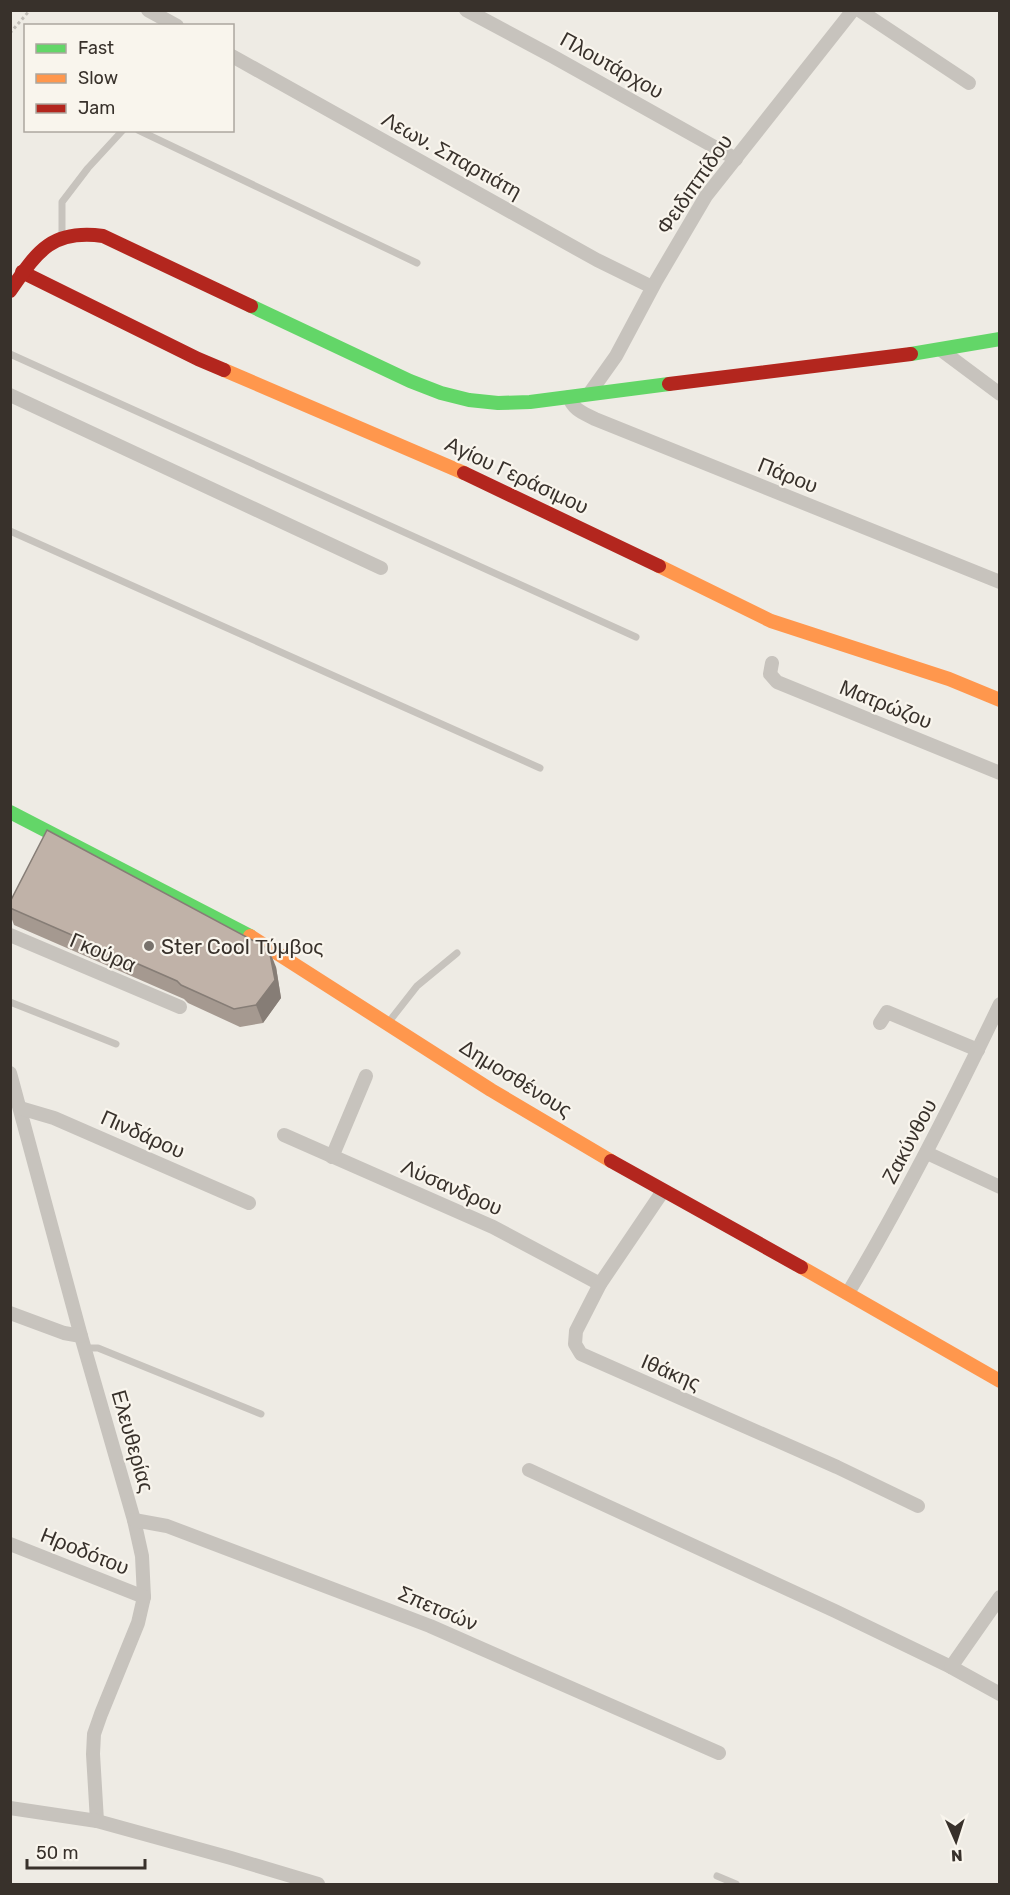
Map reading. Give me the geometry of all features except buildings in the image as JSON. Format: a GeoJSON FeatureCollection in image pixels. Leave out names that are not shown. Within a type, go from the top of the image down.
{"type":"FeatureCollection","features":[{"type":"Feature","properties":{"kind":"street"},"geometry":{"type":"LineString","coordinates":[[148,10],[173,24]]}},
{"type":"Feature","properties":{"kind":"street","name":"Πλουτάρχου"},"geometry":{"type":"LineString","coordinates":[[466,10],[736,159]]}},
{"type":"Feature","properties":{"kind":"street"},"geometry":{"type":"LineString","coordinates":[[860,10],[969,82]]}},
{"type":"Feature","properties":{"kind":"street","name":"Φειδιππίδου"},"geometry":{"type":"LineString","coordinates":[[589,394],[616,356],[652,287],[706,196],[852,11]]}},
{"type":"Feature","properties":{"kind":"street","name":"Λεων. Σπαρτιάτη"},"geometry":{"type":"LineString","coordinates":[[234,57],[597,260],[652,287]]}},
{"type":"Feature","properties":{"kind":"street"},"geometry":{"type":"LineString","coordinates":[[15,281],[41,250],[63,238],[89,234],[112,239],[410,381],[453,398],[476,402],[500,403],[569,397],[941,350],[999,339]]}},
{"type":"Feature","properties":{"kind":"street","name":"Αγίου Γεράσιμου"},"geometry":{"type":"LineString","coordinates":[[15,281],[86,306],[198,359],[468,475],[614,543],[771,621],[949,679],[999,700]]}},
{"type":"Feature","properties":{"kind":"street"},"geometry":{"type":"LineString","coordinates":[[941,350],[999,393]]}},
{"type":"Feature","properties":{"kind":"street"},"geometry":{"type":"LineString","coordinates":[[10,395],[381,568]]}},
{"type":"Feature","properties":{"kind":"street","name":"Πάρου"},"geometry":{"type":"LineString","coordinates":[[569,397],[571,404],[578,410],[595,419],[999,582]]}},
{"type":"Feature","properties":{"kind":"street","name":"Ματρώζου"},"geometry":{"type":"LineString","coordinates":[[771,663],[770,674],[777,682],[999,773]]}},
{"type":"Feature","properties":{"kind":"street","name":"Δημοσθένους"},"geometry":{"type":"LineString","coordinates":[[10,812],[259,941],[491,1090],[663,1191],[848,1293],[999,1381]]}},
{"type":"Feature","properties":{"kind":"street","name":"Γκούρα"},"geometry":{"type":"LineString","coordinates":[[10,935],[180,1007]]}},
{"type":"Feature","properties":{"kind":"street","name":"Ζακύνθου"},"geometry":{"type":"LineString","coordinates":[[848,1293],[888,1226],[927,1153],[999,1004]]}},
{"type":"Feature","properties":{"kind":"street"},"geometry":{"type":"LineString","coordinates":[[880,1023],[887,1012],[978,1050]]}},
{"type":"Feature","properties":{"kind":"street","name":"Ελευθερίας"},"geometry":{"type":"LineString","coordinates":[[10,1073],[142,1556],[144,1597],[138,1623],[94,1734],[97,1821]]}},
{"type":"Feature","properties":{"kind":"street"},"geometry":{"type":"LineString","coordinates":[[332,1157],[366,1076]]}},
{"type":"Feature","properties":{"kind":"street","name":"Πινδάρου"},"geometry":{"type":"LineString","coordinates":[[20,1108],[54,1118],[249,1203]]}},
{"type":"Feature","properties":{"kind":"street","name":"Λύσανδρου"},"geometry":{"type":"LineString","coordinates":[[284,1135],[494,1227],[600,1284]]}},
{"type":"Feature","properties":{"kind":"street"},"geometry":{"type":"LineString","coordinates":[[927,1153],[999,1187]]}},
{"type":"Feature","properties":{"kind":"street","name":"Ιθάκης"},"geometry":{"type":"LineString","coordinates":[[663,1191],[600,1284],[576,1331],[575,1344],[581,1354],[590,1360],[837,1467],[918,1506]]}},
{"type":"Feature","properties":{"kind":"street"},"geometry":{"type":"LineString","coordinates":[[10,1313],[82,1342]]}},
{"type":"Feature","properties":{"kind":"street"},"geometry":{"type":"LineString","coordinates":[[529,1470],[951,1667],[999,1694]]}},
{"type":"Feature","properties":{"kind":"street","name":"Σπετσών"},"geometry":{"type":"LineString","coordinates":[[134,1520],[167,1526],[430,1626],[719,1753]]}},
{"type":"Feature","properties":{"kind":"street","name":"Ηροδότου"},"geometry":{"type":"LineString","coordinates":[[10,1544],[144,1597]]}},
{"type":"Feature","properties":{"kind":"street"},"geometry":{"type":"LineString","coordinates":[[951,1667],[999,1597]]}},
{"type":"Feature","properties":{"kind":"street"},"geometry":{"type":"LineString","coordinates":[[10,1808],[97,1821],[231,1857],[318,1884]]}},
{"type":"Feature","properties":{"kind":"lane"},"geometry":{"type":"LineString","coordinates":[[63,238],[61,203],[88,168],[121,132]]}},
{"type":"Feature","properties":{"kind":"lane"},"geometry":{"type":"LineString","coordinates":[[142,132],[417,262]]}},
{"type":"Feature","properties":{"kind":"lane"},"geometry":{"type":"LineString","coordinates":[[10,354],[636,637]]}},
{"type":"Feature","properties":{"kind":"lane"},"geometry":{"type":"LineString","coordinates":[[10,531],[540,768]]}},
{"type":"Feature","properties":{"kind":"lane"},"geometry":{"type":"LineString","coordinates":[[388,1023],[417,986],[458,953]]}},
{"type":"Feature","properties":{"kind":"lane"},"geometry":{"type":"LineString","coordinates":[[10,1002],[116,1044]]}},
{"type":"Feature","properties":{"kind":"lane"},"geometry":{"type":"LineString","coordinates":[[82,1342],[261,1414]]}},
{"type":"Feature","properties":{"kind":"lane"},"geometry":{"type":"LineString","coordinates":[[717,1876],[736,1884]]}},
{"type":"Feature","properties":{"kind":"path"},"geometry":{"type":"LineString","coordinates":[[10,33],[30,10]]}},
{"type":"Feature","properties":{"kind":"traffic: fast"},"geometry":{"type":"LineString","coordinates":[[251,306],[410,381],[441,393],[469,400],[498,403],[530,402],[669,384]]}},
{"type":"Feature","properties":{"kind":"traffic: fast"},"geometry":{"type":"LineString","coordinates":[[911,354],[1000,339]]}},
{"type":"Feature","properties":{"kind":"traffic: fast"},"geometry":{"type":"LineString","coordinates":[[10,812],[250,936]]}},
{"type":"Feature","properties":{"kind":"traffic: slow"},"geometry":{"type":"LineString","coordinates":[[224,370],[464,473]]}},
{"type":"Feature","properties":{"kind":"traffic: slow"},"geometry":{"type":"LineString","coordinates":[[659,566],[771,621],[949,679],[1000,700]]}},
{"type":"Feature","properties":{"kind":"traffic: slow"},"geometry":{"type":"LineString","coordinates":[[250,936],[491,1090],[611,1161]]}},
{"type":"Feature","properties":{"kind":"traffic: slow"},"geometry":{"type":"LineString","coordinates":[[801,1267],[1000,1381]]}},
{"type":"Feature","properties":{"kind":"traffic: jam"},"geometry":{"type":"LineString","coordinates":[[10,291],[29,265],[47,246],[70,236],[103,236],[251,306]]}},
{"type":"Feature","properties":{"kind":"traffic: jam"},"geometry":{"type":"LineString","coordinates":[[22,272],[224,370]]}},
{"type":"Feature","properties":{"kind":"traffic: jam"},"geometry":{"type":"LineString","coordinates":[[669,384],[911,354]]}},
{"type":"Feature","properties":{"kind":"traffic: jam"},"geometry":{"type":"LineString","coordinates":[[464,473],[659,566]]}},
{"type":"Feature","properties":{"kind":"traffic: jam"},"geometry":{"type":"LineString","coordinates":[[611,1161],[801,1267]]}},
{"type":"Feature","properties":{"kind":"place","name":"Ster Cool Τύμβος"},"geometry":{"type":"Point","coordinates":[149,946]}}]}
